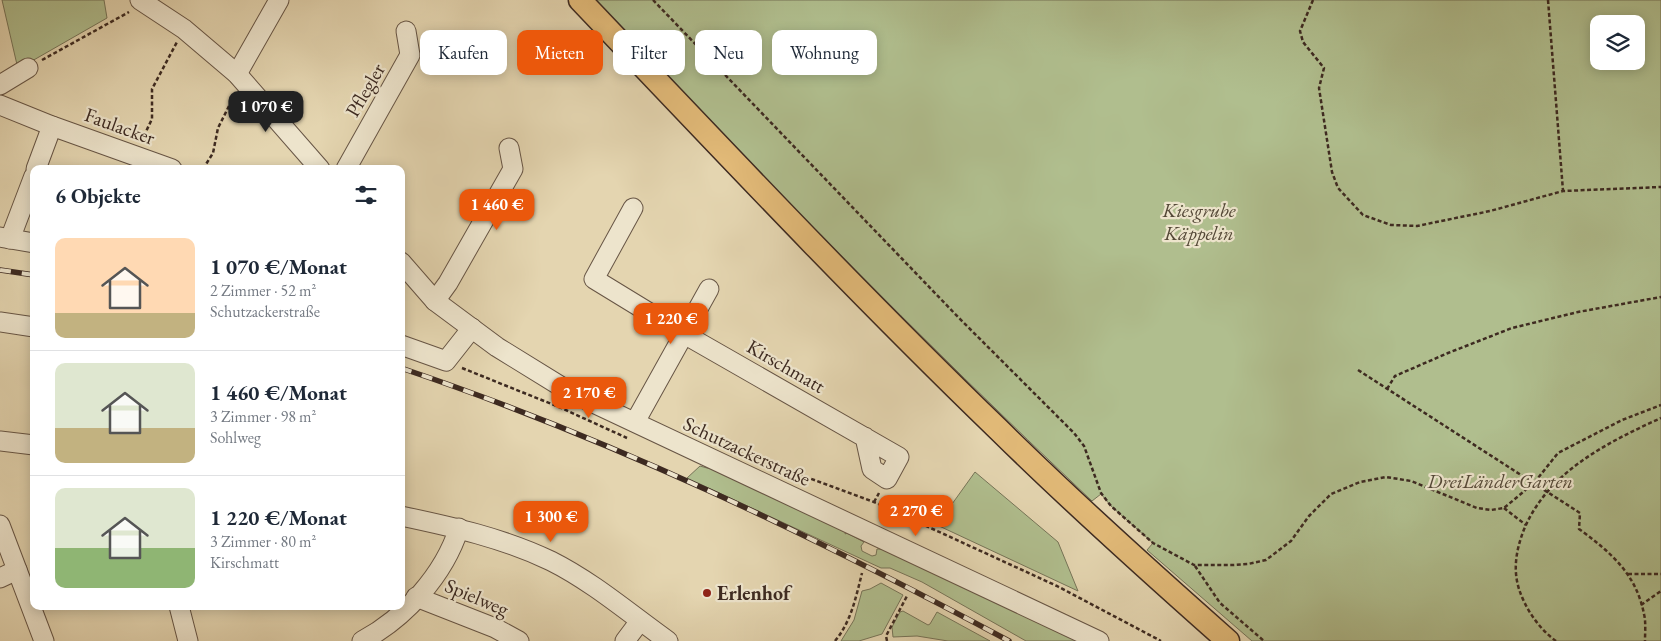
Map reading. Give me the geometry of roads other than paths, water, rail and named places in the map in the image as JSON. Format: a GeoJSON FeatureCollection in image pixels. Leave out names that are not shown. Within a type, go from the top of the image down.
{"type":"FeatureCollection","features":[{"type":"Feature","properties":{"kind":"main road"},"geometry":{"type":"LineString","coordinates":[[580,0],[796,225],[997,429],[1142,565],[1228,641]]}},
{"type":"Feature","properties":{"kind":"street"},"geometry":{"type":"LineString","coordinates":[[240,76],[279,0]]}},
{"type":"Feature","properties":{"kind":"street"},"geometry":{"type":"LineString","coordinates":[[142,1],[184,30],[240,76],[317,165]]}},
{"type":"Feature","properties":{"kind":"street","name":"Pflegler"},"geometry":{"type":"LineString","coordinates":[[348,165],[410,55],[406,31]]}},
{"type":"Feature","properties":{"kind":"street"},"geometry":{"type":"LineString","coordinates":[[0,85],[28,68]]}},
{"type":"Feature","properties":{"kind":"street","name":"Faulacker"},"geometry":{"type":"LineString","coordinates":[[0,105],[52,126],[161,165]]}},
{"type":"Feature","properties":{"kind":"street","name":"Faulacker"},"geometry":{"type":"LineString","coordinates":[[37,165],[52,126]]}},
{"type":"Feature","properties":{"kind":"street"},"geometry":{"type":"LineString","coordinates":[[435,301],[448,283],[513,169],[509,148]]}},
{"type":"Feature","properties":{"kind":"street"},"geometry":{"type":"LineString","coordinates":[[30,185],[5,238],[30,242]]}},
{"type":"Feature","properties":{"kind":"street","name":"Kirschmatt"},"geometry":{"type":"LineString","coordinates":[[633,208],[594,280],[684,334],[865,437]]}},
{"type":"Feature","properties":{"kind":"street","name":"Schutzackerstraße"},"geometry":{"type":"LineString","coordinates":[[405,267],[435,301],[497,347],[632,431],[728,468],[1100,641]]}},
{"type":"Feature","properties":{"kind":"street"},"geometry":{"type":"LineString","coordinates":[[632,431],[709,289]]}},
{"type":"Feature","properties":{"kind":"street"},"geometry":{"type":"LineString","coordinates":[[0,322],[30,326]]}},
{"type":"Feature","properties":{"kind":"street"},"geometry":{"type":"LineString","coordinates":[[405,346],[446,361],[472,328]]}},
{"type":"Feature","properties":{"kind":"street"},"geometry":{"type":"LineString","coordinates":[[0,440],[30,444]]}},
{"type":"Feature","properties":{"kind":"street"},"geometry":{"type":"LineString","coordinates":[[405,517],[459,528],[512,544],[552,562],[587,582],[668,641]]}},
{"type":"Feature","properties":{"kind":"street"},"geometry":{"type":"LineString","coordinates":[[1,528],[30,604]]}},
{"type":"Feature","properties":{"kind":"street"},"geometry":{"type":"LineString","coordinates":[[362,641],[404,612],[436,573],[453,547],[459,528]]}},
{"type":"Feature","properties":{"kind":"street"},"geometry":{"type":"LineString","coordinates":[[0,578],[17,570]]}},
{"type":"Feature","properties":{"kind":"street","name":"Spielweg"},"geometry":{"type":"LineString","coordinates":[[416,597],[495,628],[519,641]]}},
{"type":"Feature","properties":{"kind":"street"},"geometry":{"type":"LineString","coordinates":[[32,610],[44,641]]}},
{"type":"Feature","properties":{"kind":"street"},"geometry":{"type":"LineString","coordinates":[[180,610],[188,641]]}},
{"type":"Feature","properties":{"kind":"street"},"geometry":{"type":"LineString","coordinates":[[625,641],[640,621]]}},
{"type":"Feature","properties":{"kind":"railway"},"geometry":{"type":"LineString","coordinates":[[0,270],[30,274]]}},
{"type":"Feature","properties":{"kind":"railway"},"geometry":{"type":"LineString","coordinates":[[405,369],[558,426],[711,492],[787,527],[1009,641]]}},
{"type":"Feature","properties":{"kind":"place","name":"Erlenhof"},"geometry":{"type":"Point","coordinates":[707,593]}},
{"type":"Feature","properties":{"kind":"park label","name":"Kiesgrube Käppelin"},"geometry":{"type":"Point","coordinates":[1199,222]}},
{"type":"Feature","properties":{"kind":"park label","name":"DreiLänderGarten"},"geometry":{"type":"Point","coordinates":[1500,481]}}]}
